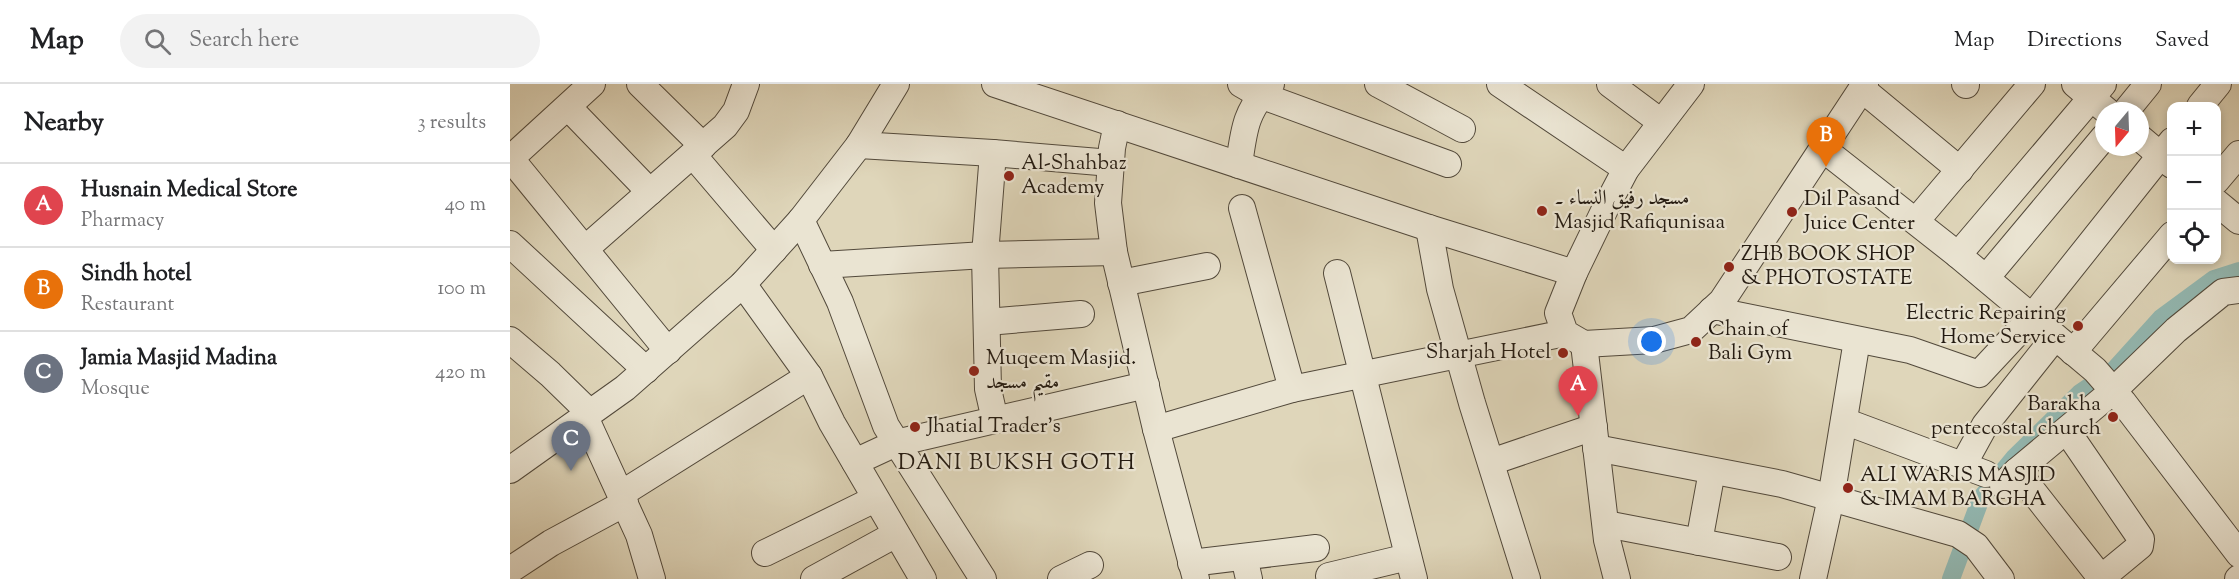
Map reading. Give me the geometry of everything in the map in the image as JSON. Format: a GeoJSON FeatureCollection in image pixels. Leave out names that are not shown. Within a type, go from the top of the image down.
{"type":"FeatureCollection","features":[{"type":"Feature","properties":{"kind":"street"},"geometry":{"type":"LineString","coordinates":[[592,84],[510,159],[668,351]]}},
{"type":"Feature","properties":{"kind":"street"},"geometry":{"type":"LineString","coordinates":[[640,84],[698,150],[774,250]]}},
{"type":"Feature","properties":{"kind":"street"},"geometry":{"type":"LineString","coordinates":[[585,249],[725,126],[736,111],[746,84]]}},
{"type":"Feature","properties":{"kind":"street"},"geometry":{"type":"LineString","coordinates":[[510,470],[625,388],[742,284],[801,220],[859,145],[896,84]]}},
{"type":"Feature","properties":{"kind":"street"},"geometry":{"type":"LineString","coordinates":[[995,84],[1038,90],[1117,124],[1429,228],[1574,273]]}},
{"type":"Feature","properties":{"kind":"street"},"geometry":{"type":"LineString","coordinates":[[1378,84],[1462,129]]}},
{"type":"Feature","properties":{"kind":"street"},"geometry":{"type":"LineString","coordinates":[[1500,84],[1626,169]]}},
{"type":"Feature","properties":{"kind":"street"},"geometry":{"type":"LineString","coordinates":[[1610,84],[1661,122]]}},
{"type":"Feature","properties":{"kind":"street"},"geometry":{"type":"LineString","coordinates":[[1916,221],[2032,84]]}},
{"type":"Feature","properties":{"kind":"street"},"geometry":{"type":"LineString","coordinates":[[2133,102],[2148,84]]}},
{"type":"Feature","properties":{"kind":"street"},"geometry":{"type":"LineString","coordinates":[[2203,102],[2218,84]]}},
{"type":"Feature","properties":{"kind":"street"},"geometry":{"type":"LineString","coordinates":[[1617,579],[1607,540],[1595,438],[1574,339],[1558,313],[1574,273],[1626,169],[1688,85]]}},
{"type":"Feature","properties":{"kind":"street"},"geometry":{"type":"LineString","coordinates":[[1156,429],[1292,389],[1460,354],[1574,339],[1654,340],[1691,330],[1722,301],[1863,86],[1960,170]]}},
{"type":"Feature","properties":{"kind":"street"},"geometry":{"type":"LineString","coordinates":[[1239,165],[1243,133],[1257,88],[1448,164]]}},
{"type":"Feature","properties":{"kind":"street"},"geometry":{"type":"LineString","coordinates":[[1958,255],[2094,94]]}},
{"type":"Feature","properties":{"kind":"street"},"geometry":{"type":"LineString","coordinates":[[568,107],[650,192]]}},
{"type":"Feature","properties":{"kind":"street"},"geometry":{"type":"LineString","coordinates":[[1117,124],[1108,202],[1114,252],[1156,429],[1194,571],[1247,568],[1316,548]]}},
{"type":"Feature","properties":{"kind":"street"},"geometry":{"type":"LineString","coordinates":[[2149,143],[2167,153]]}},
{"type":"Feature","properties":{"kind":"street"},"geometry":{"type":"LineString","coordinates":[[859,145],[1111,163]]}},
{"type":"Feature","properties":{"kind":"street"},"geometry":{"type":"LineString","coordinates":[[1822,148],[1986,278],[2106,383],[2236,544]]}},
{"type":"Feature","properties":{"kind":"street"},"geometry":{"type":"LineString","coordinates":[[1986,278],[2095,148]]}},
{"type":"Feature","properties":{"kind":"street"},"geometry":{"type":"LineString","coordinates":[[993,153],[985,255],[988,389],[994,420]]}},
{"type":"Feature","properties":{"kind":"street"},"geometry":{"type":"LineString","coordinates":[[2221,176],[2239,154]]}},
{"type":"Feature","properties":{"kind":"street"},"geometry":{"type":"LineString","coordinates":[[1712,310],[1910,350],[1979,374],[2032,317],[2167,155]]}},
{"type":"Feature","properties":{"kind":"street"},"geometry":{"type":"LineString","coordinates":[[2221,205],[2239,221]]}},
{"type":"Feature","properties":{"kind":"street"},"geometry":{"type":"LineString","coordinates":[[1242,208],[1292,389]]}},
{"type":"Feature","properties":{"kind":"street"},"geometry":{"type":"LineString","coordinates":[[801,220],[840,302],[886,426],[983,579]]}},
{"type":"Feature","properties":{"kind":"street"},"geometry":{"type":"LineString","coordinates":[[1429,228],[1440,289],[1527,579]]}},
{"type":"Feature","properties":{"kind":"street"},"geometry":{"type":"LineString","coordinates":[[1993,474],[1985,425],[2167,240]]}},
{"type":"Feature","properties":{"kind":"street"},"geometry":{"type":"LineString","coordinates":[[510,244],[646,370]]}},
{"type":"Feature","properties":{"kind":"street"},"geometry":{"type":"LineString","coordinates":[[822,265],[985,255],[1114,252]]}},
{"type":"Feature","properties":{"kind":"street"},"geometry":{"type":"LineString","coordinates":[[1121,283],[1207,266]]}},
{"type":"Feature","properties":{"kind":"street"},"geometry":{"type":"LineString","coordinates":[[1329,576],[1411,568],[1337,273]]}},
{"type":"Feature","properties":{"kind":"street"},"geometry":{"type":"LineString","coordinates":[[742,284],[809,376],[875,499],[922,579]]}},
{"type":"Feature","properties":{"kind":"street"},"geometry":{"type":"LineString","coordinates":[[1993,474],[2067,430],[2106,383],[2223,292],[2239,290]]}},
{"type":"Feature","properties":{"kind":"street"},"geometry":{"type":"LineString","coordinates":[[987,322],[1081,314]]}},
{"type":"Feature","properties":{"kind":"street"},"geometry":{"type":"LineString","coordinates":[[510,340],[550,374],[588,415],[639,535],[652,579]]}},
{"type":"Feature","properties":{"kind":"street"},"geometry":{"type":"LineString","coordinates":[[1813,579],[1832,498],[1857,340]]}},
{"type":"Feature","properties":{"kind":"street"},"geometry":{"type":"LineString","coordinates":[[510,570],[623,499],[809,376]]}},
{"type":"Feature","properties":{"kind":"street"},"geometry":{"type":"LineString","coordinates":[[855,462],[897,443],[1146,385]]}},
{"type":"Feature","properties":{"kind":"street"},"geometry":{"type":"LineString","coordinates":[[1844,421],[1993,474],[2101,579],[2140,546],[2141,538],[2067,430]]}},
{"type":"Feature","properties":{"kind":"street"},"geometry":{"type":"LineString","coordinates":[[1491,462],[1595,438],[1712,471],[1782,484],[1967,540],[2001,579]]}},
{"type":"Feature","properties":{"kind":"street"},"geometry":{"type":"LineString","coordinates":[[1699,542],[1712,471]]}},
{"type":"Feature","properties":{"kind":"street"},"geometry":{"type":"LineString","coordinates":[[765,553],[875,499]]}},
{"type":"Feature","properties":{"kind":"street"},"geometry":{"type":"LineString","coordinates":[[1606,524],[1778,557]]}},
{"type":"Feature","properties":{"kind":"street"},"geometry":{"type":"LineString","coordinates":[[814,579],[896,534]]}},
{"type":"Feature","properties":{"kind":"street"},"geometry":{"type":"LineString","coordinates":[[1061,579],[1090,565]]}},
{"type":"Feature","properties":{"kind":"waterway"},"geometry":{"type":"LineString","coordinates":[[1951,579],[1981,498],[2014,458],[2080,393],[2114,370],[2161,318],[2214,279],[2239,271]]}},
{"type":"Feature","properties":{"kind":"place","name":"Sindh hotel"},"geometry":{"type":"Point","coordinates":[1826,167]}},
{"type":"Feature","properties":{"kind":"place","name":"Al-Shahbaz Academy"},"geometry":{"type":"Point","coordinates":[1009,176]}},
{"type":"Feature","properties":{"kind":"place","name":"مسجد رفیق النساء ۔ Masjid Rafiqunisaa"},"geometry":{"type":"Point","coordinates":[1542,211]}},
{"type":"Feature","properties":{"kind":"place","name":"Dil Pasand Juice Center"},"geometry":{"type":"Point","coordinates":[1792,212]}},
{"type":"Feature","properties":{"kind":"place","name":"ZHB BOOK SHOP & PHOTOSTATE"},"geometry":{"type":"Point","coordinates":[1729,267]}},
{"type":"Feature","properties":{"kind":"place","name":"Electric Repairing Home Service"},"geometry":{"type":"Point","coordinates":[2078,326]}},
{"type":"Feature","properties":{"kind":"place","name":"Chain of Bali Gym"},"geometry":{"type":"Point","coordinates":[1696,342]}},
{"type":"Feature","properties":{"kind":"place","name":"Sharjah Hotel"},"geometry":{"type":"Point","coordinates":[1563,353]}},
{"type":"Feature","properties":{"kind":"place","name":"Muqeem Masjid. مقیم مسجد"},"geometry":{"type":"Point","coordinates":[974,371]}},
{"type":"Feature","properties":{"kind":"place","name":"Husnain Medical Store"},"geometry":{"type":"Point","coordinates":[1578,416]}},
{"type":"Feature","properties":{"kind":"place","name":"Barakha pentecostal church"},"geometry":{"type":"Point","coordinates":[2113,417]}},
{"type":"Feature","properties":{"kind":"place","name":"Jhatial Trader's"},"geometry":{"type":"Point","coordinates":[915,427]}},
{"type":"Feature","properties":{"kind":"place","name":"Jamia Masjid Madina"},"geometry":{"type":"Point","coordinates":[571,471]}},
{"type":"Feature","properties":{"kind":"place","name":"ALI WARIS MASJID & IMAM BARGHA"},"geometry":{"type":"Point","coordinates":[1848,488]}},
{"type":"Feature","properties":{"kind":"district","name":"DANI BUKSH GOTH"},"geometry":{"type":"Point","coordinates":[1017,464]}}]}
